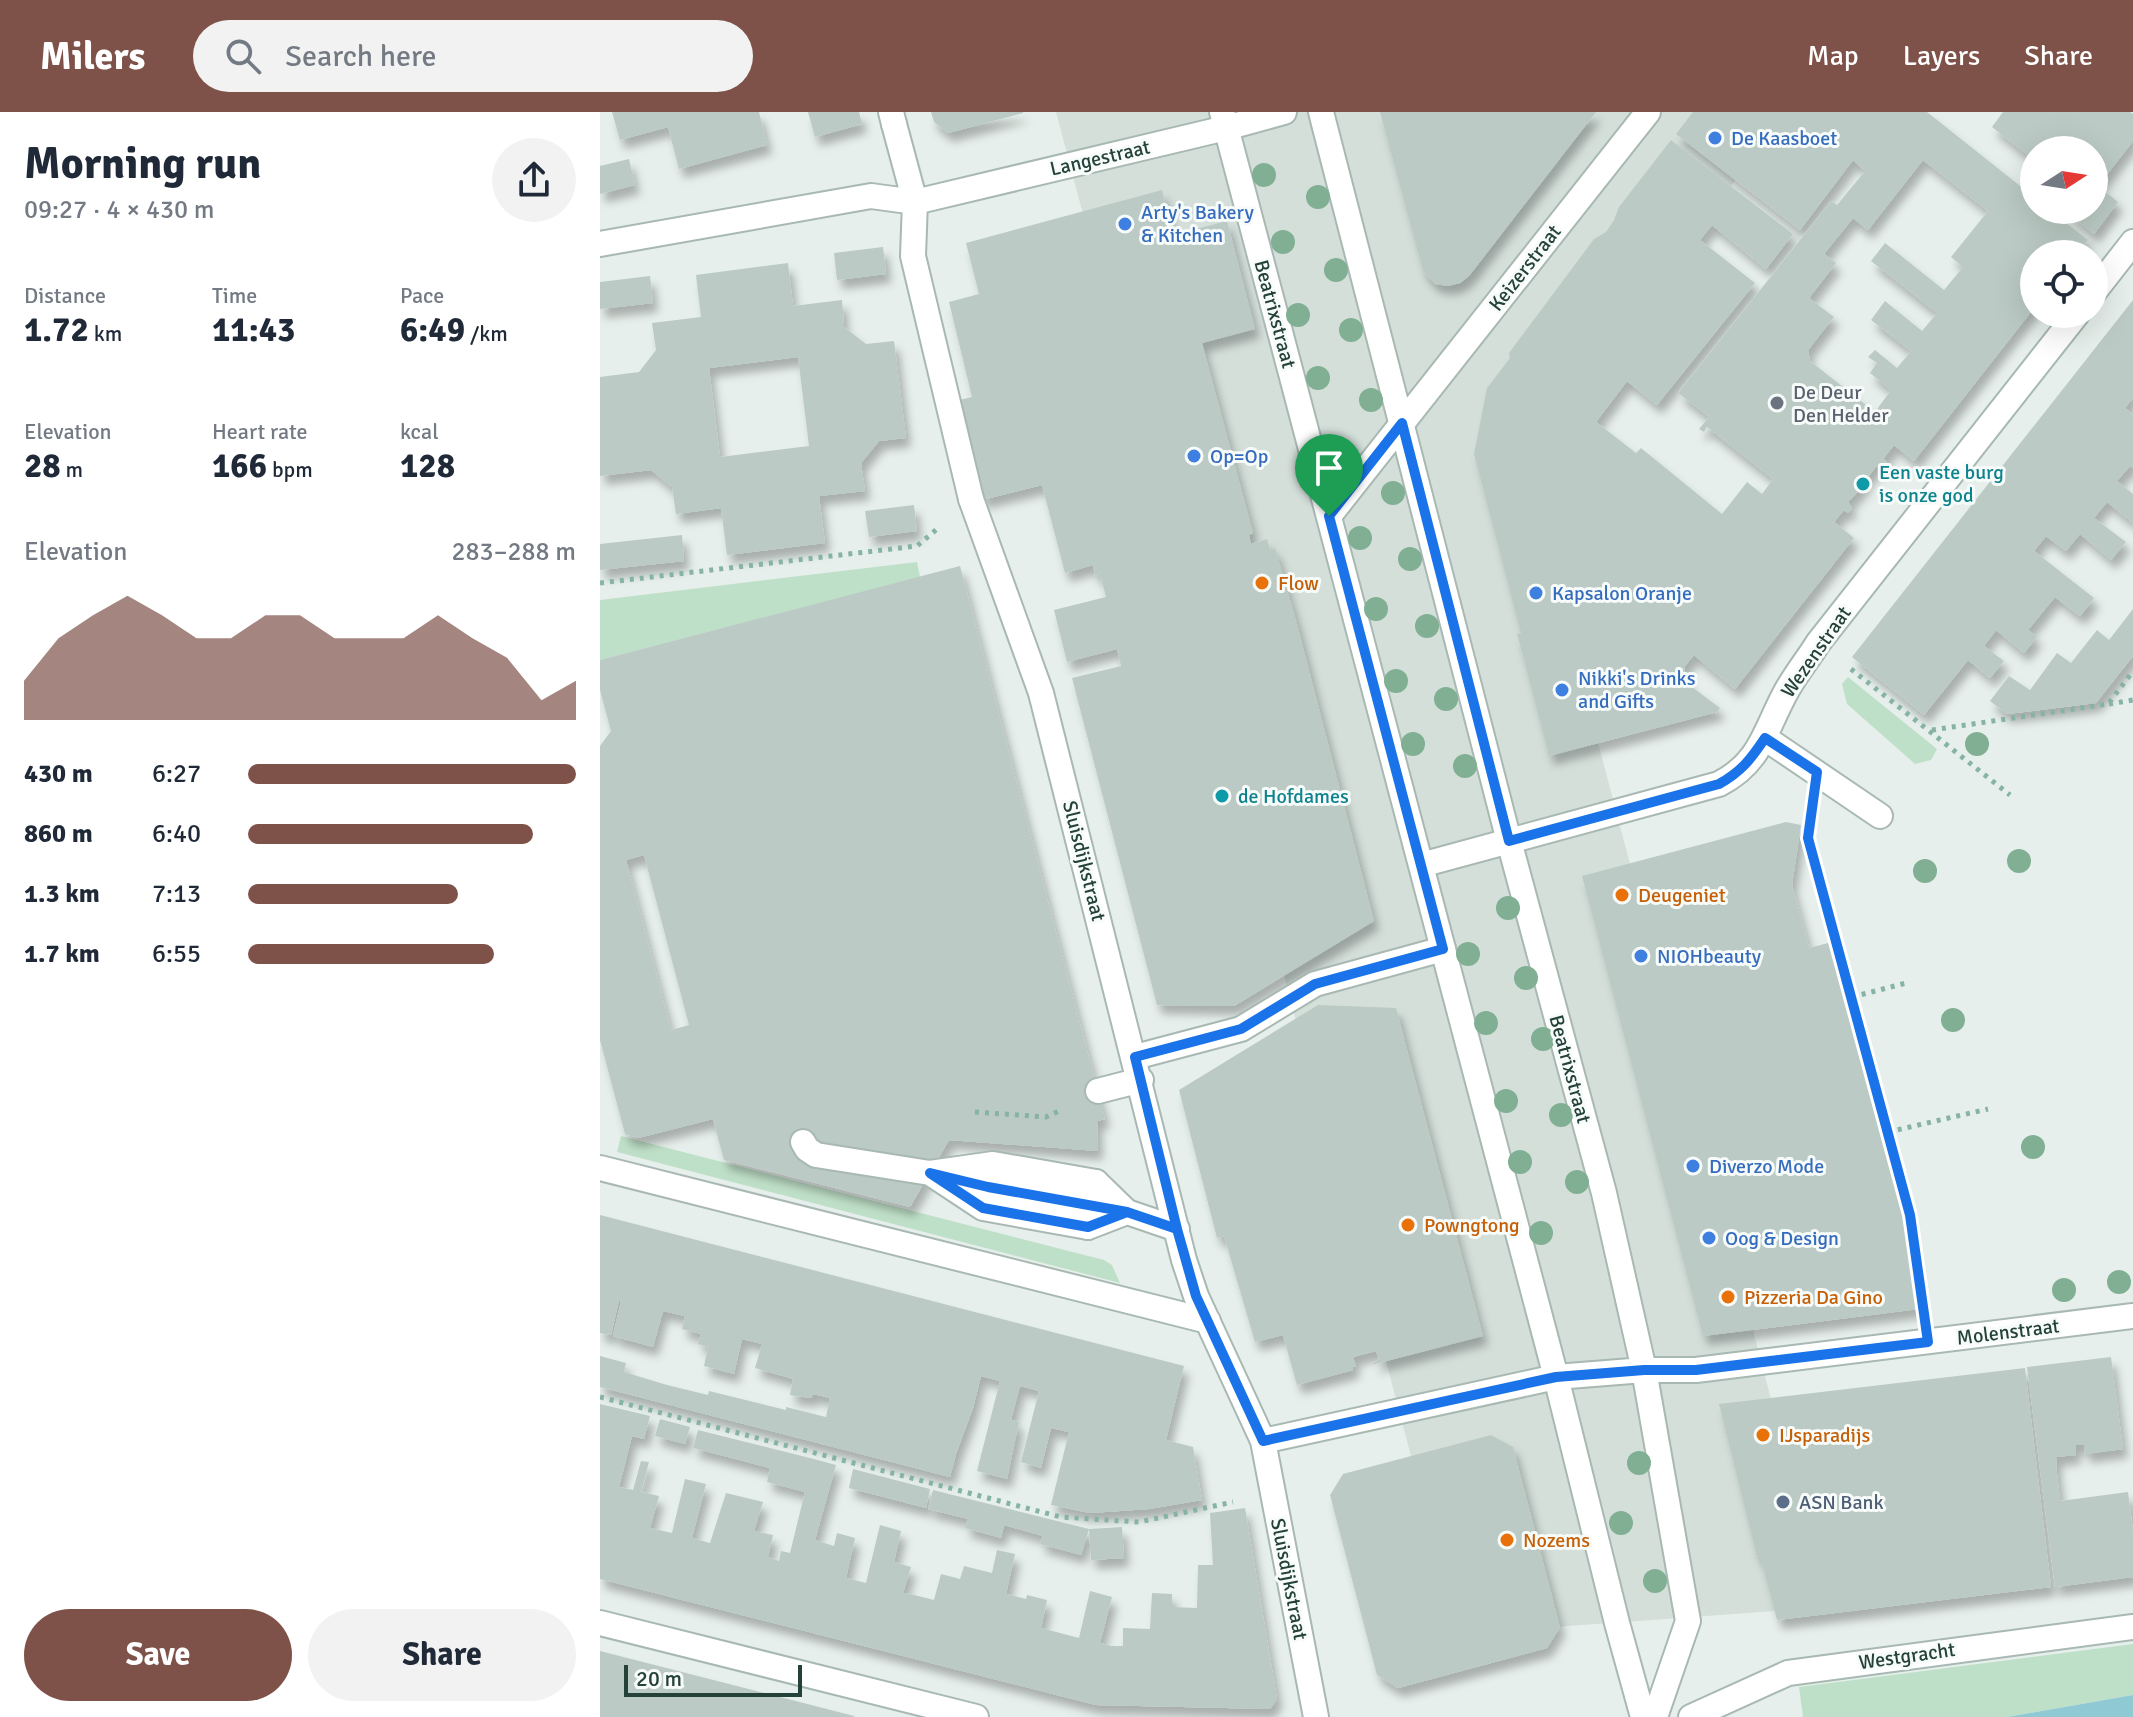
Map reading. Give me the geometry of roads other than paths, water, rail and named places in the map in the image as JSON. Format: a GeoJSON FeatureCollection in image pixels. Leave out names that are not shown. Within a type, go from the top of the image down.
{"type":"FeatureCollection","features":[{"type":"Feature","properties":{"kind":"street","name":"Langestraat"},"geometry":{"type":"LineString","coordinates":[[600,244],[871,196],[915,202],[1224,120],[1284,112]]}},
{"type":"Feature","properties":{"kind":"street","name":"Beatrixstraat"},"geometry":{"type":"LineString","coordinates":[[1321,112],[1509,841],[1604,1193],[1644,1370],[1688,1621],[1655,1717]]}},
{"type":"Feature","properties":{"kind":"street","name":"Keizerstraat"},"geometry":{"type":"LineString","coordinates":[[1402,423],[1648,112]]}},
{"type":"Feature","properties":{"kind":"street"},"geometry":{"type":"LineString","coordinates":[[892,118],[915,202]]}},
{"type":"Feature","properties":{"kind":"street","name":"Beatrixstraat"},"geometry":{"type":"LineString","coordinates":[[1224,120],[1643,1717]]}},
{"type":"Feature","properties":{"kind":"street","name":"Sluisdijkstraat"},"geometry":{"type":"LineString","coordinates":[[915,202],[913,256],[971,499],[1041,693],[1196,1296],[1263,1441],[1316,1717]]}},
{"type":"Feature","properties":{"kind":"street"},"geometry":{"type":"LineString","coordinates":[[2108,274],[2133,242]]}},
{"type":"Feature","properties":{"kind":"street","name":"Wezenstraat"},"geometry":{"type":"LineString","coordinates":[[1421,865],[1719,784],[1738,774],[1765,738],[1787,688],[1818,643],[2066,328]]}},
{"type":"Feature","properties":{"kind":"street"},"geometry":{"type":"LineString","coordinates":[[1329,516],[1402,423]]}},
{"type":"Feature","properties":{"kind":"street"},"geometry":{"type":"LineString","coordinates":[[1765,738],[1880,816]]}},
{"type":"Feature","properties":{"kind":"street"},"geometry":{"type":"LineString","coordinates":[[1098,1091],[1138,1069],[1241,1029],[1315,984],[1443,949]]}},
{"type":"Feature","properties":{"kind":"street"},"geometry":{"type":"LineString","coordinates":[[803,1142],[816,1155],[930,1173],[993,1164],[1092,1204],[1177,1229]]}},
{"type":"Feature","properties":{"kind":"street"},"geometry":{"type":"LineString","coordinates":[[600,1168],[1208,1321]]}},
{"type":"Feature","properties":{"kind":"street"},"geometry":{"type":"LineString","coordinates":[[930,1173],[983,1208],[1092,1204],[1127,1212]]}},
{"type":"Feature","properties":{"kind":"street","name":"Molenstraat"},"geometry":{"type":"LineString","coordinates":[[1644,1370],[1696,1370],[2133,1316]]}},
{"type":"Feature","properties":{"kind":"street"},"geometry":{"type":"LineString","coordinates":[[1263,1441],[1556,1377],[1644,1370]]}},
{"type":"Feature","properties":{"kind":"street"},"geometry":{"type":"LineString","coordinates":[[600,1623],[976,1717]]}},
{"type":"Feature","properties":{"kind":"street","name":"Westgracht"},"geometry":{"type":"LineString","coordinates":[[1691,1717],[1788,1673],[2133,1627]]}},
{"type":"Feature","properties":{"kind":"water"},"geometry":{"type":"Polygon","coordinates":[[[2133,1695],[2133,1717],[2007,1717],[2133,1695]]]}},
{"type":"Feature","properties":{"kind":"place","name":"De Kaasboet"},"geometry":{"type":"Point","coordinates":[1715,138]}},
{"type":"Feature","properties":{"kind":"place","name":"Arty's Bakery & Kitchen"},"geometry":{"type":"Point","coordinates":[1125,224]}},
{"type":"Feature","properties":{"kind":"place","name":"De Deur Den Helder"},"geometry":{"type":"Point","coordinates":[1777,403]}},
{"type":"Feature","properties":{"kind":"place","name":"Op=Op"},"geometry":{"type":"Point","coordinates":[1194,456]}},
{"type":"Feature","properties":{"kind":"place","name":"Een vaste burg is onze god"},"geometry":{"type":"Point","coordinates":[1863,484]}},
{"type":"Feature","properties":{"kind":"place","name":"Flow"},"geometry":{"type":"Point","coordinates":[1262,583]}},
{"type":"Feature","properties":{"kind":"place","name":"Kapsalon Oranje"},"geometry":{"type":"Point","coordinates":[1536,593]}},
{"type":"Feature","properties":{"kind":"place","name":"Nikki's Drinks and Gifts"},"geometry":{"type":"Point","coordinates":[1562,690]}},
{"type":"Feature","properties":{"kind":"place","name":"de Hofdames"},"geometry":{"type":"Point","coordinates":[1222,796]}},
{"type":"Feature","properties":{"kind":"place","name":"Deugeniet"},"geometry":{"type":"Point","coordinates":[1622,895]}},
{"type":"Feature","properties":{"kind":"place","name":"NIOHbeauty"},"geometry":{"type":"Point","coordinates":[1641,956]}},
{"type":"Feature","properties":{"kind":"place","name":"Diverzo Mode"},"geometry":{"type":"Point","coordinates":[1693,1166]}},
{"type":"Feature","properties":{"kind":"place","name":"Powngtong"},"geometry":{"type":"Point","coordinates":[1408,1225]}},
{"type":"Feature","properties":{"kind":"place","name":"Oog & Design"},"geometry":{"type":"Point","coordinates":[1709,1238]}},
{"type":"Feature","properties":{"kind":"place","name":"Pizzeria Da Gino"},"geometry":{"type":"Point","coordinates":[1728,1297]}},
{"type":"Feature","properties":{"kind":"place","name":"IJsparadijs"},"geometry":{"type":"Point","coordinates":[1763,1435]}},
{"type":"Feature","properties":{"kind":"place","name":"ASN Bank"},"geometry":{"type":"Point","coordinates":[1783,1502]}},
{"type":"Feature","properties":{"kind":"place","name":"Nozems"},"geometry":{"type":"Point","coordinates":[1507,1540]}}]}
